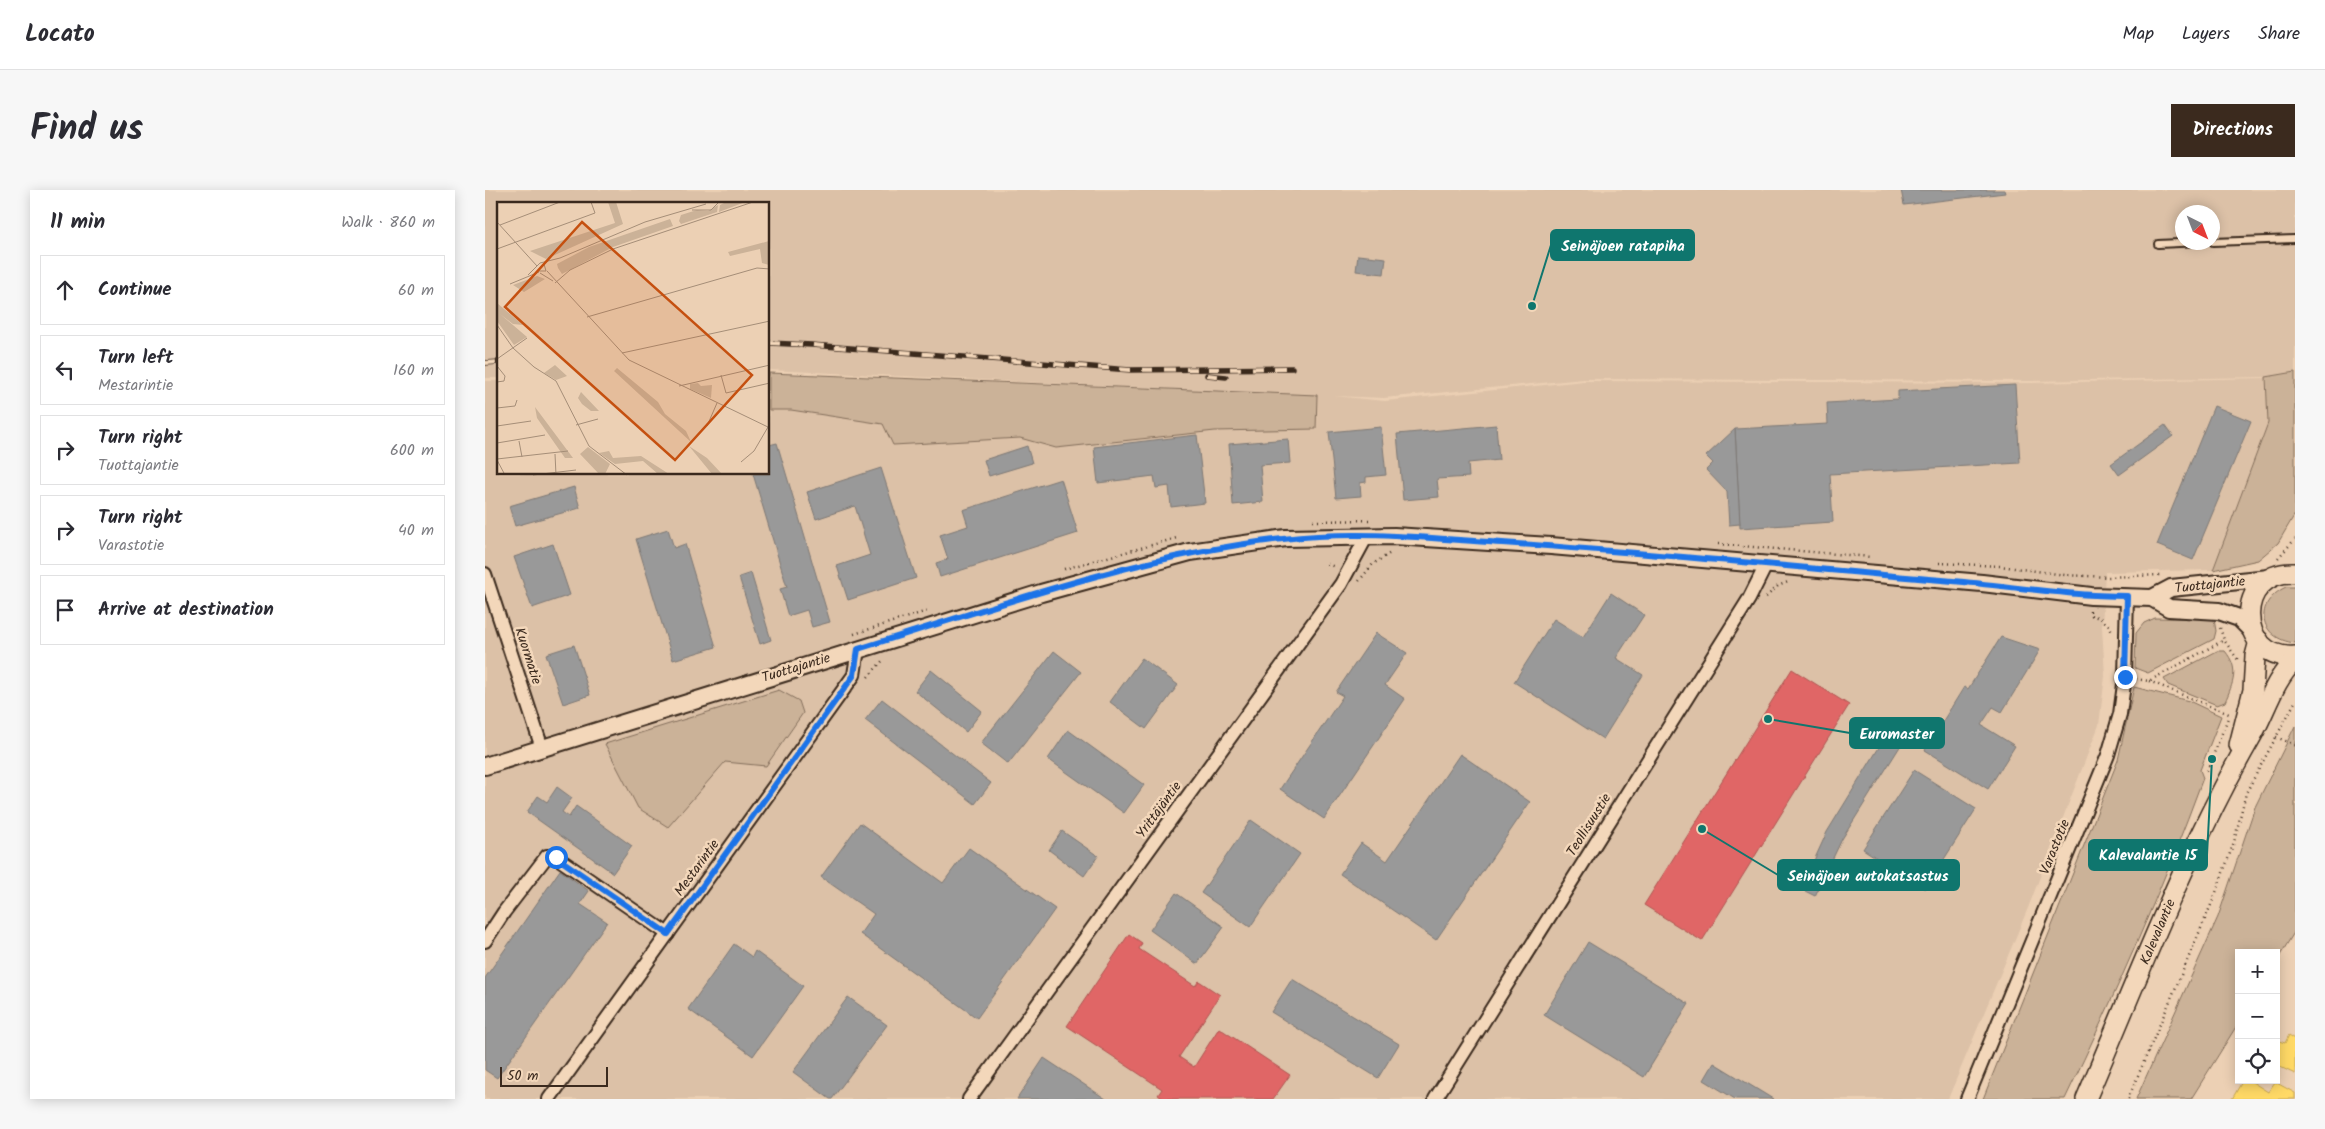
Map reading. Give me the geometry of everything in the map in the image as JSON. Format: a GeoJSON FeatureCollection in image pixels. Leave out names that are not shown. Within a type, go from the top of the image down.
{"type":"FeatureCollection","features":[{"type":"Feature","properties":{"kind":"main road","name":"Kalevalantie"},"geometry":{"type":"LineString","coordinates":[[2233,767],[2253,690],[2255,636],[2249,608],[2253,596],[2286,562]]}},
{"type":"Feature","properties":{"kind":"main road"},"geometry":{"type":"LineString","coordinates":[[2255,636],[2278,654],[2295,656]]}},
{"type":"Feature","properties":{"kind":"main road","name":"Kalevalantie"},"geometry":{"type":"LineString","coordinates":[[2086,1099],[2202,832],[2233,767],[2251,738],[2287,667],[2295,660]]}},
{"type":"Feature","properties":{"kind":"street","name":"Tuottajantie"},"geometry":{"type":"LineString","coordinates":[[485,766],[883,633],[1041,593],[1190,552],[1285,538],[1367,536],[1551,546],[1982,583],[2091,596],[2152,598],[2169,608],[2219,610],[2239,618],[2255,636]]}},
{"type":"Feature","properties":{"kind":"street","name":"Yrittäjäntie"},"geometry":{"type":"LineString","coordinates":[[969,1099],[1341,584],[1367,536]]}},
{"type":"Feature","properties":{"kind":"street","name":"Tuottajantie"},"geometry":{"type":"LineString","coordinates":[[2152,598],[2171,588],[2286,562]]}},
{"type":"Feature","properties":{"kind":"street","name":"Teollisuustie"},"geometry":{"type":"LineString","coordinates":[[1435,1099],[1749,599],[1766,565]]}},
{"type":"Feature","properties":{"kind":"street","name":"Kuormatie"},"geometry":{"type":"LineString","coordinates":[[485,574],[542,748]]}},
{"type":"Feature","properties":{"kind":"street","name":"Varastotie"},"geometry":{"type":"LineString","coordinates":[[1967,1099],[2108,755],[2120,714],[2125,677],[2127,596]]}},
{"type":"Feature","properties":{"kind":"street","name":"Mestarintie"},"geometry":{"type":"LineString","coordinates":[[549,1099],[854,675],[855,641]]}},
{"type":"Feature","properties":{"kind":"street"},"geometry":{"type":"LineString","coordinates":[[485,941],[504,912],[547,856],[556,857],[668,934]]}},
{"type":"Feature","properties":{"kind":"lane"},"geometry":{"type":"LineString","coordinates":[[2220,242],[2295,239]]}},
{"type":"Feature","properties":{"kind":"lane"},"geometry":{"type":"LineString","coordinates":[[2158,244],[2175,243]]}},
{"type":"Feature","properties":{"kind":"path"},"geometry":{"type":"LineString","coordinates":[[1303,521],[1377,520]]}},
{"type":"Feature","properties":{"kind":"path"},"geometry":{"type":"LineString","coordinates":[[1063,570],[1184,537]]}},
{"type":"Feature","properties":{"kind":"path"},"geometry":{"type":"LineString","coordinates":[[2286,562],[2295,539]]}},
{"type":"Feature","properties":{"kind":"path"},"geometry":{"type":"LineString","coordinates":[[1711,543],[1877,557]]}},
{"type":"Feature","properties":{"kind":"path"},"geometry":{"type":"LineString","coordinates":[[1934,562],[2000,566],[2108,577],[2167,575]]}},
{"type":"Feature","properties":{"kind":"path"},"geometry":{"type":"LineString","coordinates":[[855,641],[883,633],[927,611]]}},
{"type":"Feature","properties":{"kind":"path"},"geometry":{"type":"LineString","coordinates":[[865,681],[878,663],[889,655],[883,633]]}},
{"type":"Feature","properties":{"kind":"path"},"geometry":{"type":"LineString","coordinates":[[2149,681],[2229,714],[2207,771]]}},
{"type":"Feature","properties":{"kind":"path"},"geometry":{"type":"LineString","coordinates":[[2128,1099],[2214,898],[2234,842],[2246,793],[2295,702]]}},
{"type":"Feature","properties":{"kind":"path"},"geometry":{"type":"LineString","coordinates":[[2276,737],[2295,745]]}},
{"type":"Feature","properties":{"kind":"shaded area"},"geometry":{"type":"Polygon","coordinates":[[[485,190],[2295,190],[2295,372],[2266,377],[2028,381],[1584,379],[1384,398],[1334,396],[1385,401],[1584,381],[2028,383],[2266,378],[2268,423],[2213,570],[2105,572],[2102,627],[2105,676],[2099,725],[2028,908],[1948,1099],[485,1099],[485,381],[497,381],[497,475],[770,475],[770,373],[1191,390],[770,370],[770,202],[497,202],[497,378],[485,378],[485,190]]]}},
{"type":"Feature","properties":{"kind":"shaded area"},"geometry":{"type":"Polygon","coordinates":[[[2295,372],[2295,514],[2278,543],[2258,560],[2213,570],[2268,423],[2266,377],[2295,372]]]}},
{"type":"Feature","properties":{"kind":"shaded area"},"geometry":{"type":"Polygon","coordinates":[[[770,373],[1317,395],[1316,429],[1215,431],[1056,448],[1020,438],[893,445],[883,424],[791,410],[770,410],[770,373]]]}},
{"type":"Feature","properties":{"kind":"shaded area"},"geometry":{"type":"Polygon","coordinates":[[[2286,587],[2295,587],[2295,643],[2274,635],[2267,628],[2264,619],[2264,611],[2268,602],[2275,594],[2286,587]]]}},
{"type":"Feature","properties":{"kind":"shaded area"},"geometry":{"type":"Polygon","coordinates":[[[2155,618],[2214,619],[2216,631],[2214,639],[2148,673],[2135,668],[2136,633],[2144,623],[2155,618]]]}},
{"type":"Feature","properties":{"kind":"shaded area"},"geometry":{"type":"Polygon","coordinates":[[[2217,651],[2225,651],[2230,658],[2234,670],[2234,676],[2225,702],[2217,705],[2168,685],[2164,679],[2217,651]]]}},
{"type":"Feature","properties":{"kind":"shaded area"},"geometry":{"type":"Polygon","coordinates":[[[2134,687],[2189,701],[2221,716],[2200,770],[2203,778],[2138,940],[2065,1099],[1983,1099],[2118,760],[2134,687]]]}},
{"type":"Feature","properties":{"kind":"shaded area"},"geometry":{"type":"Polygon","coordinates":[[[779,690],[799,701],[803,713],[766,766],[725,762],[668,827],[638,808],[605,744],[779,690]]]}},
{"type":"Feature","properties":{"kind":"shaded area"},"geometry":{"type":"Polygon","coordinates":[[[2295,726],[2295,931],[2280,955],[2280,949],[2235,949],[2235,1028],[2191,1099],[2136,1099],[2218,917],[2255,807],[2295,726]]]}},
{"type":"Feature","properties":{"kind":"building: Homes"},"geometry":{"type":"Polygon","coordinates":[[[2289,1035],[2295,1039],[2295,1074],[2280,1067],[2280,1041],[2285,1043],[2289,1035]]]}},
{"type":"Feature","properties":{"kind":"building: Homes"},"geometry":{"type":"Polygon","coordinates":[[[2241,1084],[2255,1084],[2268,1092],[2274,1084],[2279,1084],[2295,1093],[2295,1099],[2232,1099],[2241,1084]]]}},
{"type":"Feature","properties":{"kind":"building: Shops"},"geometry":{"type":"Polygon","coordinates":[[[1792,669],[1849,705],[1702,941],[1644,905],[1792,669]]]}},
{"type":"Feature","properties":{"kind":"building: Shops"},"geometry":{"type":"Polygon","coordinates":[[[1129,934],[1142,943],[1139,949],[1195,986],[1199,981],[1220,995],[1179,1057],[1194,1067],[1219,1028],[1290,1075],[1273,1099],[1164,1099],[1158,1095],[1162,1089],[1067,1026],[1129,934]]]}},
{"type":"Feature","properties":{"kind":"building: Industry"},"geometry":{"type":"Polygon","coordinates":[[[1901,190],[2004,190],[2005,193],[1904,205],[1901,190]]]}},
{"type":"Feature","properties":{"kind":"building: Industry"},"geometry":{"type":"Polygon","coordinates":[[[1358,255],[1386,258],[1384,274],[1356,271],[1358,255]]]}},
{"type":"Feature","properties":{"kind":"building: Industry"},"geometry":{"type":"Polygon","coordinates":[[[2015,385],[2020,463],[1830,474],[1833,522],[1740,528],[1735,429],[1828,424],[1827,403],[1898,399],[1898,391],[2015,385]]]}},
{"type":"Feature","properties":{"kind":"building: Industry"},"geometry":{"type":"Polygon","coordinates":[[[2214,406],[2251,421],[2193,560],[2157,545],[2214,406]]]}},
{"type":"Feature","properties":{"kind":"building: Industry"},"geometry":{"type":"Polygon","coordinates":[[[1496,425],[1499,460],[1468,463],[1469,477],[1437,479],[1439,497],[1403,500],[1397,434],[1496,425]]]}},
{"type":"Feature","properties":{"kind":"building: Industry"},"geometry":{"type":"Polygon","coordinates":[[[2165,425],[2173,436],[2119,475],[2111,464],[2165,425]]]}},
{"type":"Feature","properties":{"kind":"building: Industry"},"geometry":{"type":"Polygon","coordinates":[[[1381,427],[1386,475],[1366,477],[1366,482],[1360,483],[1361,496],[1336,498],[1329,432],[1381,427]]]}},
{"type":"Feature","properties":{"kind":"building: Industry"},"geometry":{"type":"Polygon","coordinates":[[[1735,429],[1740,524],[1729,525],[1727,492],[1706,470],[1713,463],[1706,456],[1735,429]]]}},
{"type":"Feature","properties":{"kind":"building: Industry"},"geometry":{"type":"Polygon","coordinates":[[[1197,435],[1205,503],[1171,507],[1169,486],[1156,488],[1154,476],[1098,483],[1094,447],[1197,435]]]}},
{"type":"Feature","properties":{"kind":"building: Industry"},"geometry":{"type":"Polygon","coordinates":[[[1288,439],[1290,463],[1260,465],[1263,502],[1233,505],[1229,444],[1288,439]]]}},
{"type":"Feature","properties":{"kind":"building: Industry"},"geometry":{"type":"Polygon","coordinates":[[[777,443],[830,622],[812,627],[807,610],[788,616],[780,589],[787,587],[753,475],[770,475],[770,445],[777,443]]]}},
{"type":"Feature","properties":{"kind":"building: Industry"},"geometry":{"type":"Polygon","coordinates":[[[1027,446],[1032,463],[989,476],[984,460],[1027,446]]]}},
{"type":"Feature","properties":{"kind":"building: Industry"},"geometry":{"type":"Polygon","coordinates":[[[881,468],[916,578],[848,600],[837,566],[870,555],[855,506],[816,519],[807,492],[881,468]]]}},
{"type":"Feature","properties":{"kind":"building: Industry"},"geometry":{"type":"Polygon","coordinates":[[[1061,479],[1078,533],[940,577],[936,563],[948,559],[940,535],[968,526],[963,510],[1061,479]]]}},
{"type":"Feature","properties":{"kind":"building: Industry"},"geometry":{"type":"Polygon","coordinates":[[[574,487],[580,508],[515,526],[509,506],[574,487]]]}},
{"type":"Feature","properties":{"kind":"building: Industry"},"geometry":{"type":"Polygon","coordinates":[[[668,529],[674,548],[685,544],[716,647],[673,660],[636,539],[668,529]]]}},
{"type":"Feature","properties":{"kind":"building: Industry"},"geometry":{"type":"Polygon","coordinates":[[[553,544],[570,595],[532,608],[514,557],[553,544]]]}},
{"type":"Feature","properties":{"kind":"building: Industry"},"geometry":{"type":"Polygon","coordinates":[[[751,573],[771,640],[760,644],[739,577],[751,573]]]}},
{"type":"Feature","properties":{"kind":"building: Industry"},"geometry":{"type":"Polygon","coordinates":[[[1611,593],[1644,615],[1616,658],[1643,675],[1603,739],[1514,682],[1554,619],[1583,637],[1611,593]]]}},
{"type":"Feature","properties":{"kind":"building: Industry"},"geometry":{"type":"Polygon","coordinates":[[[1376,633],[1407,653],[1385,685],[1405,699],[1324,819],[1280,789],[1343,696],[1336,692],[1376,633]]]}},
{"type":"Feature","properties":{"kind":"building: Industry"},"geometry":{"type":"Polygon","coordinates":[[[2001,637],[2040,650],[2002,712],[1993,707],[1981,725],[2015,746],[1988,789],[1925,750],[1964,687],[1968,689],[2001,637]]]}},
{"type":"Feature","properties":{"kind":"building: Industry"},"geometry":{"type":"Polygon","coordinates":[[[574,645],[590,695],[563,704],[546,654],[574,645]]]}},
{"type":"Feature","properties":{"kind":"building: Industry"},"geometry":{"type":"Polygon","coordinates":[[[1054,651],[1081,672],[1008,764],[981,743],[1054,651]]]}},
{"type":"Feature","properties":{"kind":"building: Industry"},"geometry":{"type":"Polygon","coordinates":[[[1142,658],[1178,685],[1146,729],[1110,702],[1142,658]]]}},
{"type":"Feature","properties":{"kind":"building: Industry"},"geometry":{"type":"Polygon","coordinates":[[[931,670],[982,711],[966,732],[915,691],[931,670]]]}},
{"type":"Feature","properties":{"kind":"building: Industry"},"geometry":{"type":"Polygon","coordinates":[[[882,699],[991,783],[975,804],[865,720],[882,699]]]}},
{"type":"Feature","properties":{"kind":"building: Industry"},"geometry":{"type":"Polygon","coordinates":[[[1891,728],[1906,737],[1842,839],[1815,896],[1801,889],[1827,832],[1891,728]]]}},
{"type":"Feature","properties":{"kind":"building: Industry"},"geometry":{"type":"Polygon","coordinates":[[[1068,730],[1144,785],[1124,813],[1048,759],[1068,730]]]}},
{"type":"Feature","properties":{"kind":"building: Industry"},"geometry":{"type":"Polygon","coordinates":[[[1460,754],[1530,802],[1436,940],[1340,874],[1361,843],[1387,861],[1460,754]]]}},
{"type":"Feature","properties":{"kind":"building: Industry"},"geometry":{"type":"Polygon","coordinates":[[[1914,770],[1976,809],[1925,889],[1863,849],[1914,770]]]}},
{"type":"Feature","properties":{"kind":"building: Industry"},"geometry":{"type":"Polygon","coordinates":[[[557,787],[572,798],[562,812],[569,817],[576,806],[632,846],[613,873],[527,812],[538,796],[547,802],[557,787]]]}},
{"type":"Feature","properties":{"kind":"building: Industry"},"geometry":{"type":"Polygon","coordinates":[[[1251,820],[1300,854],[1250,927],[1201,893],[1251,820]]]}},
{"type":"Feature","properties":{"kind":"building: Industry"},"geometry":{"type":"Polygon","coordinates":[[[860,823],[943,883],[969,848],[1055,909],[977,1018],[860,934],[874,914],[821,877],[860,823]]]}},
{"type":"Feature","properties":{"kind":"building: Industry"},"geometry":{"type":"Polygon","coordinates":[[[1062,831],[1098,856],[1084,876],[1049,850],[1062,831]]]}},
{"type":"Feature","properties":{"kind":"building: Industry"},"geometry":{"type":"Polygon","coordinates":[[[560,870],[589,891],[580,904],[607,922],[497,1078],[485,1070],[485,978],[560,870]]]}},
{"type":"Feature","properties":{"kind":"building: Industry"},"geometry":{"type":"Polygon","coordinates":[[[1176,893],[1224,927],[1197,964],[1150,930],[1176,893]]]}},
{"type":"Feature","properties":{"kind":"building: Industry"},"geometry":{"type":"Polygon","coordinates":[[[1588,942],[1689,1004],[1644,1077],[1544,1015],[1588,942]]]}},
{"type":"Feature","properties":{"kind":"building: Industry"},"geometry":{"type":"Polygon","coordinates":[[[734,944],[752,957],[755,951],[803,986],[753,1056],[688,1009],[734,944]]]}},
{"type":"Feature","properties":{"kind":"building: Industry"},"geometry":{"type":"Polygon","coordinates":[[[1292,979],[1399,1044],[1378,1078],[1271,1012],[1292,979]]]}},
{"type":"Feature","properties":{"kind":"building: Industry"},"geometry":{"type":"Polygon","coordinates":[[[848,997],[887,1025],[832,1099],[830,1099],[793,1072],[848,997]]]}},
{"type":"Feature","properties":{"kind":"building: Industry"},"geometry":{"type":"Polygon","coordinates":[[[1044,1058],[1106,1099],[1017,1099],[1044,1058]]]}},
{"type":"Feature","properties":{"kind":"building: Industry"},"geometry":{"type":"Polygon","coordinates":[[[1714,1063],[1773,1099],[1735,1099],[1704,1080],[1714,1063]]]}},
{"type":"Feature","properties":{"kind":"railway"},"geometry":{"type":"LineString","coordinates":[[770,343],[1130,370],[1292,368]]}},
{"type":"Feature","properties":{"kind":"railway"},"geometry":{"type":"LineString","coordinates":[[485,363],[497,362]]}},
{"type":"Feature","properties":{"kind":"railway"},"geometry":{"type":"LineString","coordinates":[[1207,375],[1226,377]]}},
{"type":"Feature","properties":{"kind":"place","name":"Seinäjoen ratapiha"},"geometry":{"type":"Point","coordinates":[1532,306]}},
{"type":"Feature","properties":{"kind":"place","name":"Euromaster"},"geometry":{"type":"Point","coordinates":[1768,719]}},
{"type":"Feature","properties":{"kind":"place","name":"Kalevalantie 15"},"geometry":{"type":"Point","coordinates":[2212,759]}},
{"type":"Feature","properties":{"kind":"place","name":"Seinäjoen autokatsastus"},"geometry":{"type":"Point","coordinates":[1702,829]}},
{"type":"Feature","properties":{"kind":"route"},"geometry":{"type":"LineString","coordinates":[[556,857],[668,934],[854,675],[858,649],[1041,593],[1190,552],[1285,538],[1394,536],[1551,546],[1982,583],[2091,596],[2127,596],[2125,677]]}}]}
